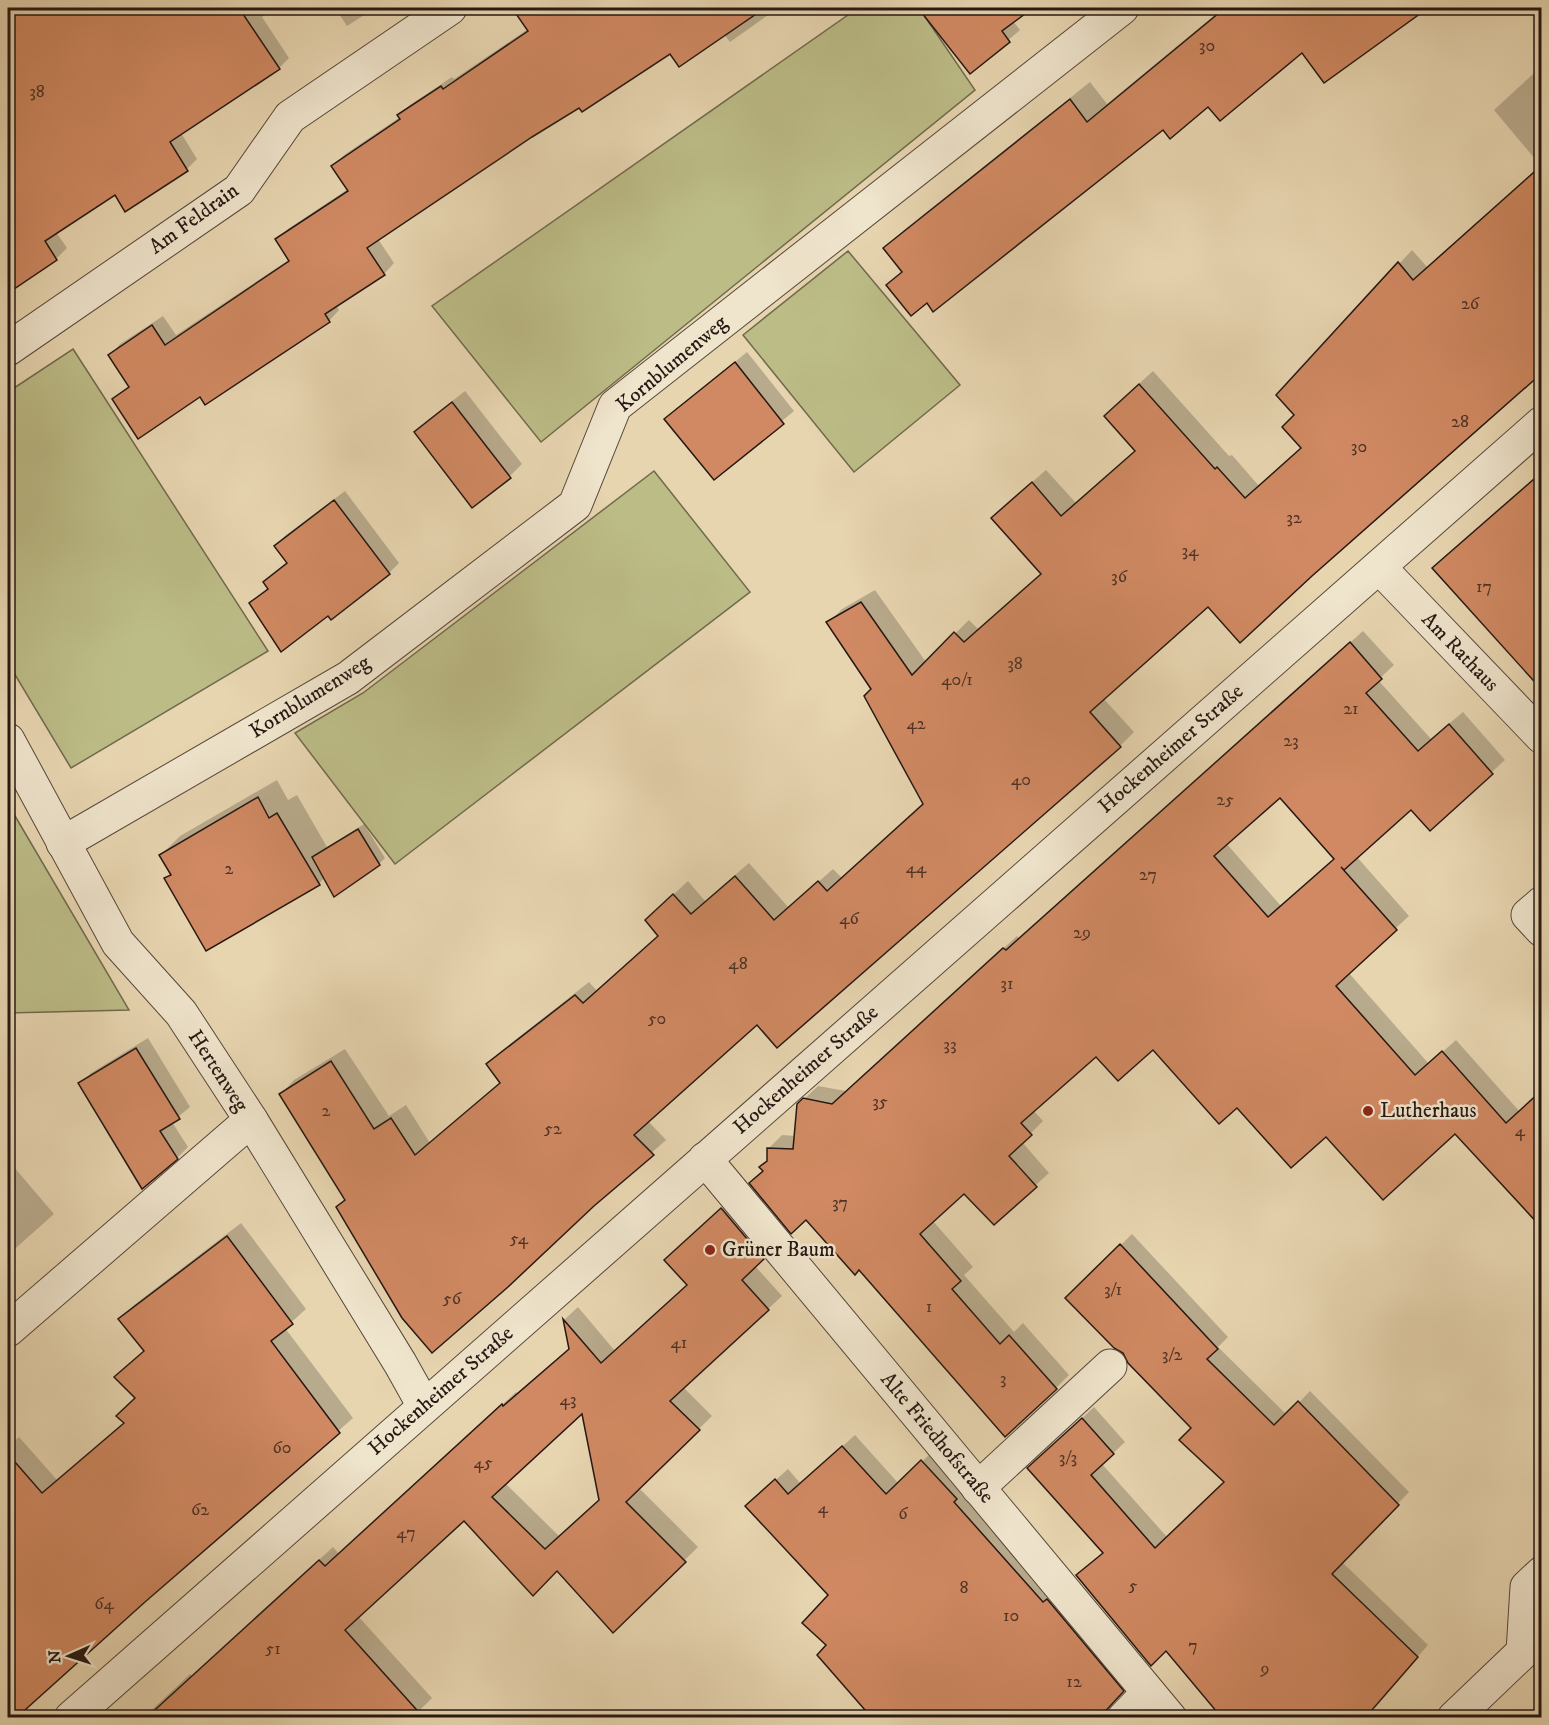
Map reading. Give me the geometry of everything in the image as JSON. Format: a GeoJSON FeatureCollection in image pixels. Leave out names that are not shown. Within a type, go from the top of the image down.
{"type":"FeatureCollection","features":[{"type":"Feature","properties":{"kind":"street","name":"Am Feldrain"},"geometry":{"type":"LineString","coordinates":[[8,349],[239,190],[290,117],[450,8]]}},
{"type":"Feature","properties":{"kind":"street","name":"Kornblumenweg"},"geometry":{"type":"LineString","coordinates":[[63,843],[348,678],[575,505],[615,406],[1122,8]]}},
{"type":"Feature","properties":{"kind":"street","name":"Hockenheimer Straße"},"geometry":{"type":"LineString","coordinates":[[71,1718],[1542,423]]}},
{"type":"Feature","properties":{"kind":"street","name":"Am Rathaus"},"geometry":{"type":"LineString","coordinates":[[1379,567],[1542,737]]}},
{"type":"Feature","properties":{"kind":"street","name":"Hertenweg"},"geometry":{"type":"LineString","coordinates":[[8,740],[118,943],[180,1013],[251,1120],[424,1406]]}},
{"type":"Feature","properties":{"kind":"street"},"geometry":{"type":"LineString","coordinates":[[1542,903],[1528,915],[1542,930]]}},
{"type":"Feature","properties":{"kind":"street"},"geometry":{"type":"LineString","coordinates":[[8,1330],[251,1120]]}},
{"type":"Feature","properties":{"kind":"street","name":"Alte Friedhofstraße"},"geometry":{"type":"LineString","coordinates":[[705,1159],[1170,1718]]}},
{"type":"Feature","properties":{"kind":"street"},"geometry":{"type":"LineString","coordinates":[[978,1488],[1110,1366]]}},
{"type":"Feature","properties":{"kind":"street"},"geometry":{"type":"LineString","coordinates":[[1454,1718],[1523,1652],[1527,1587],[1542,1573]]}},
{"type":"Feature","properties":{"kind":"street"},"geometry":{"type":"LineString","coordinates":[[1124,1718],[1148,1693]]}},
{"type":"Feature","properties":{"kind":"green space"},"geometry":{"type":"Polygon","coordinates":[[[858,8],[919,8],[975,90],[541,442],[432,306],[858,8]]]}},
{"type":"Feature","properties":{"kind":"green space"},"geometry":{"type":"Polygon","coordinates":[[[848,251],[960,385],[854,472],[743,335],[848,251]]]}},
{"type":"Feature","properties":{"kind":"green space"},"geometry":{"type":"Polygon","coordinates":[[[73,349],[268,651],[71,768],[8,663],[8,392],[73,349]]]}},
{"type":"Feature","properties":{"kind":"green space"},"geometry":{"type":"Polygon","coordinates":[[[654,471],[750,592],[395,864],[295,733],[363,693],[654,471]]]}},
{"type":"Feature","properties":{"kind":"green space"},"geometry":{"type":"Polygon","coordinates":[[[8,804],[129,1010],[8,1013],[8,804]]]}},
{"type":"Feature","properties":{"kind":"building"},"geometry":{"type":"Polygon","coordinates":[[[23,8],[239,8],[280,69],[170,142],[188,171],[125,212],[115,195],[45,241],[57,260],[8,293],[8,17],[23,8]]]}},
{"type":"Feature","properties":{"kind":"building"},"geometry":{"type":"Polygon","coordinates":[[[512,8],[765,8],[679,67],[670,54],[582,112],[579,108],[367,248],[385,275],[325,314],[330,322],[205,405],[200,397],[138,439],[112,399],[129,387],[108,355],[152,325],[165,345],[289,261],[275,239],[348,191],[331,166],[400,119],[397,115],[441,86],[443,89],[528,31],[512,8]]]}},
{"type":"Feature","properties":{"kind":"building"},"geometry":{"type":"Polygon","coordinates":[[[918,8],[1033,8],[1002,31],[1010,42],[970,74],[918,8]]]}},
{"type":"Feature","properties":{"kind":"building"},"geometry":{"type":"Polygon","coordinates":[[[1225,8],[1428,8],[1324,83],[1302,53],[1220,121],[1208,107],[1170,139],[1163,130],[933,312],[927,303],[911,316],[886,285],[902,272],[883,248],[1070,99],[1087,122],[1225,8]]]}},
{"type":"Feature","properties":{"kind":"building"},"geometry":{"type":"Polygon","coordinates":[[[1542,165],[1542,373],[1312,576],[1240,643],[1208,607],[1090,712],[1121,747],[777,1048],[757,1025],[634,1135],[654,1155],[594,1206],[508,1287],[432,1353],[402,1318],[336,1207],[345,1200],[279,1094],[331,1061],[374,1129],[391,1118],[415,1155],[500,1083],[486,1064],[575,995],[583,1003],[658,936],[645,920],[673,894],[691,914],[735,876],[774,920],[818,881],[827,891],[923,804],[864,696],[871,689],[826,622],[861,602],[912,675],[954,632],[964,642],[1041,574],[991,518],[1032,482],[1061,516],[1135,451],[1104,416],[1139,384],[1215,469],[1217,467],[1245,498],[1301,448],[1282,427],[1294,415],[1276,395],[1398,262],[1413,280],[1542,165]]]}},
{"type":"Feature","properties":{"kind":"building"},"geometry":{"type":"Polygon","coordinates":[[[735,362],[784,424],[714,480],[664,419],[735,362]]]}},
{"type":"Feature","properties":{"kind":"building"},"geometry":{"type":"Polygon","coordinates":[[[452,402],[511,478],[472,508],[414,432],[452,402]]]}},
{"type":"Feature","properties":{"kind":"building"},"geometry":{"type":"Polygon","coordinates":[[[1542,472],[1542,690],[1432,568],[1542,472]]]}},
{"type":"Feature","properties":{"kind":"building"},"geometry":{"type":"Polygon","coordinates":[[[334,500],[390,574],[331,620],[328,616],[281,652],[249,603],[268,589],[263,582],[287,563],[274,546],[334,500]]]}},
{"type":"Feature","properties":{"kind":"building"},"geometry":{"type":"Polygon","coordinates":[[[1350,642],[1382,679],[1366,693],[1418,751],[1449,724],[1493,774],[1430,831],[1411,810],[1344,870],[1341,867],[1397,930],[1336,986],[1415,1075],[1442,1051],[1506,1123],[1542,1090],[1542,1228],[1455,1134],[1383,1200],[1326,1137],[1291,1168],[1237,1108],[1219,1124],[1153,1050],[1118,1081],[1096,1057],[1021,1123],[1032,1135],[1009,1156],[1037,1187],[994,1225],[964,1194],[920,1234],[961,1281],[952,1289],[1000,1344],[1009,1335],[1057,1389],[1005,1437],[859,1270],[855,1275],[806,1220],[791,1234],[749,1183],[763,1171],[759,1167],[767,1161],[767,1148],[793,1149],[797,1104],[803,1098],[832,1104],[1003,948],[1006,950],[1350,642]],[[1280,798],[1214,856],[1268,917],[1334,859],[1280,798]]]}},
{"type":"Feature","properties":{"kind":"building"},"geometry":{"type":"Polygon","coordinates":[[[258,797],[269,818],[277,813],[320,885],[206,951],[164,878],[171,875],[159,855],[258,797]]]}},
{"type":"Feature","properties":{"kind":"building"},"geometry":{"type":"Polygon","coordinates":[[[358,829],[380,865],[334,897],[312,857],[358,829]]]}},
{"type":"Feature","properties":{"kind":"building"},"geometry":{"type":"Polygon","coordinates":[[[136,1048],[180,1119],[160,1131],[178,1159],[142,1189],[78,1083],[136,1048]]]}},
{"type":"Feature","properties":{"kind":"building"},"geometry":{"type":"Polygon","coordinates":[[[721,1208],[764,1259],[742,1280],[769,1310],[670,1401],[700,1430],[626,1502],[686,1562],[613,1633],[557,1571],[533,1596],[464,1521],[345,1630],[424,1718],[146,1718],[319,1560],[325,1566],[502,1404],[503,1406],[569,1349],[563,1319],[601,1363],[687,1285],[664,1260],[721,1208]],[[582,1414],[492,1497],[545,1549],[599,1500],[582,1414]]]}},
{"type":"Feature","properties":{"kind":"building"},"geometry":{"type":"Polygon","coordinates":[[[227,1236],[293,1324],[271,1341],[340,1433],[145,1602],[16,1718],[8,1718],[8,1454],[42,1493],[124,1423],[116,1416],[135,1398],[114,1377],[144,1351],[118,1319],[227,1236]]]}},
{"type":"Feature","properties":{"kind":"building"},"geometry":{"type":"Polygon","coordinates":[[[1120,1244],[1218,1349],[1207,1359],[1274,1425],[1298,1401],[1399,1505],[1332,1574],[1418,1657],[1365,1718],[1222,1718],[1166,1651],[1151,1666],[1076,1575],[1103,1553],[1027,1468],[1082,1418],[1114,1454],[1091,1475],[1155,1548],[1224,1482],[1179,1440],[1191,1428],[1128,1363],[1123,1353],[1114,1348],[1065,1298],[1120,1244]]]}},
{"type":"Feature","properties":{"kind":"building"},"geometry":{"type":"Polygon","coordinates":[[[842,1446],[886,1494],[921,1460],[957,1499],[954,1502],[1043,1602],[1047,1599],[1124,1691],[1099,1718],[872,1718],[817,1655],[826,1645],[802,1623],[828,1595],[745,1506],[775,1479],[788,1494],[842,1446]]]}},
{"type":"Feature","properties":{"kind":"place","name":"Lutherhaus"},"geometry":{"type":"Point","coordinates":[1368,1111]}},
{"type":"Feature","properties":{"kind":"place","name":"Grüner Baum"},"geometry":{"type":"Point","coordinates":[710,1250]}}]}
